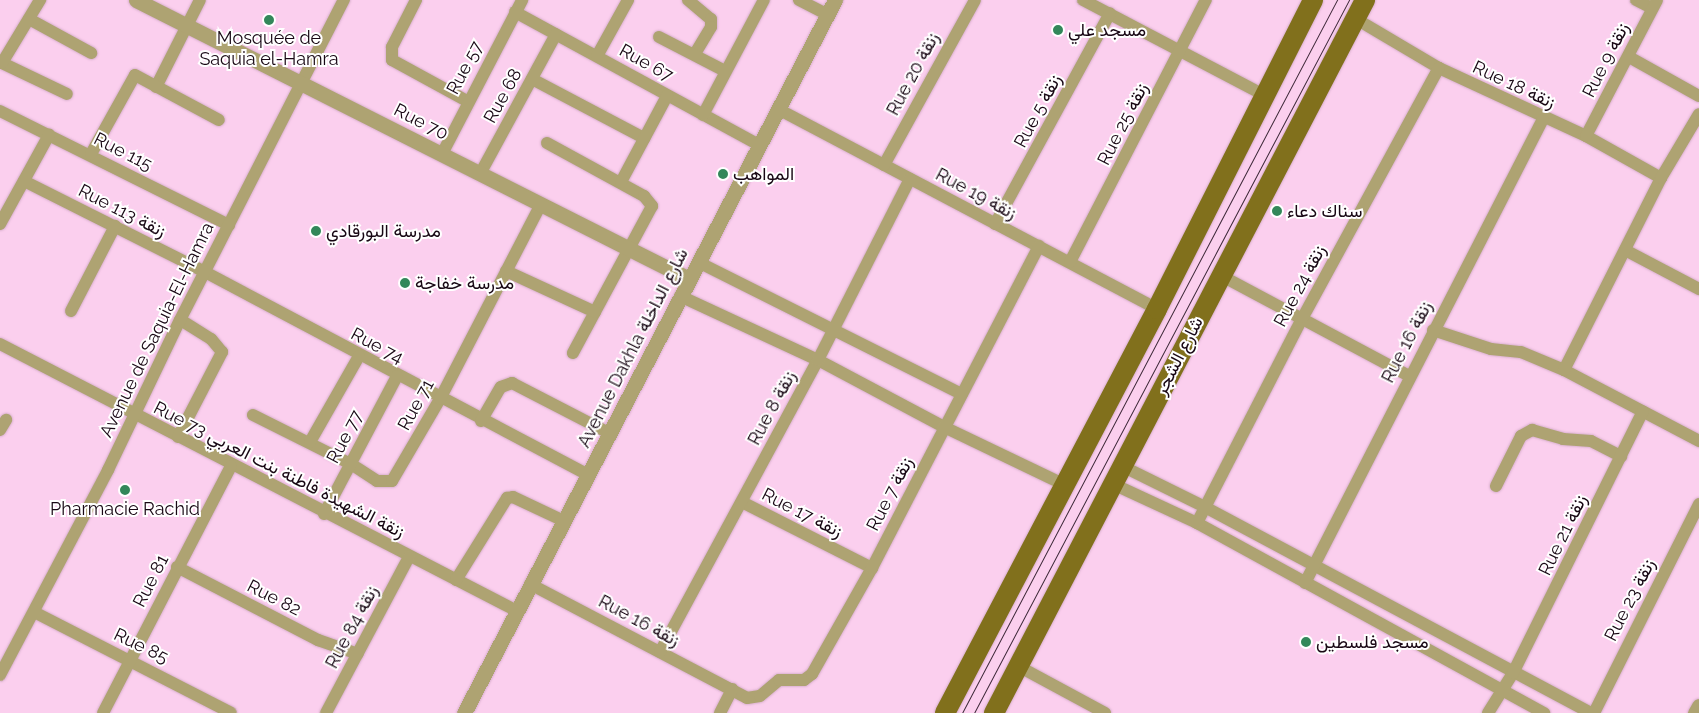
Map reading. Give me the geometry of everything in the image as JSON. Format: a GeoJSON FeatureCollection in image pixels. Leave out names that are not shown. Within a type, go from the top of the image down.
{"type":"FeatureCollection","features":[{"type":"Feature","properties":{"kind":"main road","name":"شارع الشجر"},"geometry":{"type":"LineString","coordinates":[[994,713],[1220,275],[1366,0]]}},
{"type":"Feature","properties":{"kind":"main road"},"geometry":{"type":"LineString","coordinates":[[945,713],[1157,310],[1266,96],[1307,2]]}},
{"type":"Feature","properties":{"kind":"street"},"geometry":{"type":"LineString","coordinates":[[40,0],[1,63],[67,94]]}},
{"type":"Feature","properties":{"kind":"street","name":"Rue 70"},"geometry":{"type":"LineString","coordinates":[[136,0],[442,154],[540,206],[689,279]]}},
{"type":"Feature","properties":{"kind":"street"},"geometry":{"type":"LineString","coordinates":[[156,87],[200,0]]}},
{"type":"Feature","properties":{"kind":"street","name":"Avenue de Saquia-El-Hamra"},"geometry":{"type":"LineString","coordinates":[[0,675],[134,416],[180,320],[344,0]]}},
{"type":"Feature","properties":{"kind":"street"},"geometry":{"type":"LineString","coordinates":[[416,0],[392,47],[392,60],[467,100]]}},
{"type":"Feature","properties":{"kind":"street","name":"Rue 57"},"geometry":{"type":"LineString","coordinates":[[442,154],[467,100],[522,0]]}},
{"type":"Feature","properties":{"kind":"street"},"geometry":{"type":"LineString","coordinates":[[597,56],[628,0]]}},
{"type":"Feature","properties":{"kind":"street"},"geometry":{"type":"LineString","coordinates":[[688,0],[711,18],[711,26],[695,54]]}},
{"type":"Feature","properties":{"kind":"street"},"geometry":{"type":"LineString","coordinates":[[702,114],[764,0]]}},
{"type":"Feature","properties":{"kind":"street"},"geometry":{"type":"LineString","coordinates":[[799,0],[827,14]]}},
{"type":"Feature","properties":{"kind":"street","name":"Avenue Dakhla شارع الداخلة"},"geometry":{"type":"LineString","coordinates":[[464,713],[835,0]]}},
{"type":"Feature","properties":{"kind":"street","name":"Rue 20 زنقة"},"geometry":{"type":"LineString","coordinates":[[884,165],[975,0]]}},
{"type":"Feature","properties":{"kind":"street"},"geometry":{"type":"LineString","coordinates":[[1085,0],[1266,96]]}},
{"type":"Feature","properties":{"kind":"street","name":"Rue 25 زنقة"},"geometry":{"type":"LineString","coordinates":[[1070,262],[1206,0]]}},
{"type":"Feature","properties":{"kind":"street"},"geometry":{"type":"LineString","coordinates":[[1636,0],[1654,4]]}},
{"type":"Feature","properties":{"kind":"street","name":"Rue 9 زنقة"},"geometry":{"type":"LineString","coordinates":[[1586,136],[1629,57],[1654,4]]}},
{"type":"Feature","properties":{"kind":"street","name":"Rue 67"},"geometry":{"type":"LineString","coordinates":[[515,12],[759,145]]}},
{"type":"Feature","properties":{"kind":"street","name":"Rue 5 زنقة"},"geometry":{"type":"LineString","coordinates":[[995,224],[1110,13]]}},
{"type":"Feature","properties":{"kind":"street"},"geometry":{"type":"LineString","coordinates":[[29,18],[91,53]]}},
{"type":"Feature","properties":{"kind":"street","name":"Rue 18 زنقة"},"geometry":{"type":"LineString","coordinates":[[1356,19],[1439,68],[1543,119],[1586,136],[1661,178]]}},
{"type":"Feature","properties":{"kind":"street","name":"Rue 68"},"geometry":{"type":"LineString","coordinates":[[480,174],[556,34]]}},
{"type":"Feature","properties":{"kind":"street"},"geometry":{"type":"LineString","coordinates":[[659,37],[725,71]]}},
{"type":"Feature","properties":{"kind":"street"},"geometry":{"type":"LineString","coordinates":[[1629,57],[1699,96]]}},
{"type":"Feature","properties":{"kind":"street","name":"Rue 24 زنقة"},"geometry":{"type":"LineString","coordinates":[[1197,523],[1302,317],[1439,68]]}},
{"type":"Feature","properties":{"kind":"street"},"geometry":{"type":"LineString","coordinates":[[90,154],[135,76],[218,120]]}},
{"type":"Feature","properties":{"kind":"street"},"geometry":{"type":"LineString","coordinates":[[532,79],[644,138]]}},
{"type":"Feature","properties":{"kind":"street"},"geometry":{"type":"LineString","coordinates":[[621,182],[667,96]]}},
{"type":"Feature","properties":{"kind":"street","name":"Rue 19 زنقة"},"geometry":{"type":"LineString","coordinates":[[778,109],[1070,262],[1157,310]]}},
{"type":"Feature","properties":{"kind":"street","name":"Rue 115"},"geometry":{"type":"LineString","coordinates":[[1,113],[90,154],[229,225]]}},
{"type":"Feature","properties":{"kind":"street"},"geometry":{"type":"LineString","coordinates":[[1564,370],[1661,178],[1699,114]]}},
{"type":"Feature","properties":{"kind":"street","name":"Rue 16 زنقة"},"geometry":{"type":"LineString","coordinates":[[1305,583],[1409,376],[1543,119]]}},
{"type":"Feature","properties":{"kind":"street"},"geometry":{"type":"LineString","coordinates":[[0,224],[49,136]]}},
{"type":"Feature","properties":{"kind":"street"},"geometry":{"type":"LineString","coordinates":[[547,144],[621,182],[644,196],[652,206],[573,353]]}},
{"type":"Feature","properties":{"kind":"street","name":"Rue 8 زنقة"},"geometry":{"type":"LineString","coordinates":[[660,652],[818,360],[910,179]]}},
{"type":"Feature","properties":{"kind":"street","name":"Rue 113 زنقة"},"geometry":{"type":"LineString","coordinates":[[24,181],[205,272]]}},
{"type":"Feature","properties":{"kind":"street","name":"Rue 71"},"geometry":{"type":"LineString","coordinates":[[253,415],[310,442],[351,464],[377,481],[392,482],[440,399],[540,206]]}},
{"type":"Feature","properties":{"kind":"street"},"geometry":{"type":"LineString","coordinates":[[71,311],[115,226]]}},
{"type":"Feature","properties":{"kind":"street","name":"Rue 7 زنقة"},"geometry":{"type":"LineString","coordinates":[[732,689],[754,698],[774,682],[795,682],[812,674],[872,568],[1039,246]]}},
{"type":"Feature","properties":{"kind":"street"},"geometry":{"type":"LineString","coordinates":[[1625,250],[1699,289]]}},
{"type":"Feature","properties":{"kind":"street"},"geometry":{"type":"LineString","coordinates":[[698,262],[962,394]]}},
{"type":"Feature","properties":{"kind":"street"},"geometry":{"type":"LineString","coordinates":[[506,271],[595,312]]}},
{"type":"Feature","properties":{"kind":"street","name":"Rue 74"},"geometry":{"type":"LineString","coordinates":[[205,272],[481,421],[588,475]]}},
{"type":"Feature","properties":{"kind":"street"},"geometry":{"type":"LineString","coordinates":[[1220,275],[1302,317],[1409,376]]}},
{"type":"Feature","properties":{"kind":"street"},"geometry":{"type":"LineString","coordinates":[[680,296],[818,360],[944,427],[1065,485]]}},
{"type":"Feature","properties":{"kind":"street"},"geometry":{"type":"LineString","coordinates":[[178,437],[220,362],[222,352],[218,345],[180,320]]}},
{"type":"Feature","properties":{"kind":"street"},"geometry":{"type":"LineString","coordinates":[[1434,330],[1491,348],[1521,352],[1564,370],[1699,441]]}},
{"type":"Feature","properties":{"kind":"street","name":"Rue 73 زنقة الشهيدة فاطنة بنت العربي"},"geometry":{"type":"LineString","coordinates":[[0,344],[134,416],[517,612]]}},
{"type":"Feature","properties":{"kind":"street"},"geometry":{"type":"LineString","coordinates":[[310,442],[359,356]]}},
{"type":"Feature","properties":{"kind":"street","name":"Rue 77"},"geometry":{"type":"LineString","coordinates":[[324,514],[397,376]]}},
{"type":"Feature","properties":{"kind":"street"},"geometry":{"type":"LineString","coordinates":[[481,421],[501,387],[512,383],[609,433]]}},
{"type":"Feature","properties":{"kind":"street","name":"Rue 21 زنقة"},"geometry":{"type":"LineString","coordinates":[[1488,713],[1513,674],[1642,411]]}},
{"type":"Feature","properties":{"kind":"street"},"geometry":{"type":"LineString","coordinates":[[1496,486],[1521,436],[1532,430],[1563,440],[1591,442],[1621,456]]}},
{"type":"Feature","properties":{"kind":"street","name":"Rue 81"},"geometry":{"type":"LineString","coordinates":[[103,713],[231,466]]}},
{"type":"Feature","properties":{"kind":"street"},"geometry":{"type":"LineString","coordinates":[[1117,475],[1205,507],[1315,564],[1513,674],[1592,713]]}},
{"type":"Feature","properties":{"kind":"street"},"geometry":{"type":"LineString","coordinates":[[1117,475],[1197,523],[1501,692],[1544,713]]}},
{"type":"Feature","properties":{"kind":"street"},"geometry":{"type":"LineString","coordinates":[[456,580],[502,503],[513,497],[564,521]]}},
{"type":"Feature","properties":{"kind":"street","name":"Rue 17 زنقة"},"geometry":{"type":"LineString","coordinates":[[742,502],[872,568]]}},
{"type":"Feature","properties":{"kind":"street","name":"Rue 23 زنقة"},"geometry":{"type":"LineString","coordinates":[[1592,713],[1699,504]]}},
{"type":"Feature","properties":{"kind":"street","name":"Rue 84 زنقة"},"geometry":{"type":"LineString","coordinates":[[326,713],[409,557]]}},
{"type":"Feature","properties":{"kind":"street","name":"Rue 82"},"geometry":{"type":"LineString","coordinates":[[177,567],[318,640],[358,654]]}},
{"type":"Feature","properties":{"kind":"street","name":"Rue 16 زنقة"},"geometry":{"type":"LineString","coordinates":[[530,584],[732,689]]}},
{"type":"Feature","properties":{"kind":"street","name":"Rue 85"},"geometry":{"type":"LineString","coordinates":[[34,612],[231,713]]}},
{"type":"Feature","properties":{"kind":"street"},"geometry":{"type":"LineString","coordinates":[[1018,666],[1105,713]]}},
{"type":"Feature","properties":{"kind":"street"},"geometry":{"type":"LineString","coordinates":[[720,713],[732,689]]}},
{"type":"Feature","properties":{"kind":"street"},"geometry":{"type":"LineString","coordinates":[[1695,713],[1699,706]]}},
{"type":"Feature","properties":{"kind":"tram line"},"geometry":{"type":"LineString","coordinates":[[962,713],[1337,0]]}},
{"type":"Feature","properties":{"kind":"tram line"},"geometry":{"type":"LineString","coordinates":[[974,713],[1349,0]]}},
{"type":"Feature","properties":{"kind":"place","name":"Mosquée de Saquia el-Hamra"},"geometry":{"type":"Point","coordinates":[269,20]}},
{"type":"Feature","properties":{"kind":"place","name":"مسجد علي"},"geometry":{"type":"Point","coordinates":[1058,30]}},
{"type":"Feature","properties":{"kind":"place","name":"المواهب"},"geometry":{"type":"Point","coordinates":[723,174]}},
{"type":"Feature","properties":{"kind":"place","name":"سناك دعاء"},"geometry":{"type":"Point","coordinates":[1277,211]}},
{"type":"Feature","properties":{"kind":"place","name":"مدرسة البورقادي"},"geometry":{"type":"Point","coordinates":[316,231]}},
{"type":"Feature","properties":{"kind":"place","name":"مدرسة خفاجة"},"geometry":{"type":"Point","coordinates":[405,283]}},
{"type":"Feature","properties":{"kind":"place","name":"Pharmacie Rachid"},"geometry":{"type":"Point","coordinates":[125,490]}},
{"type":"Feature","properties":{"kind":"place","name":"مسجد فلسطين"},"geometry":{"type":"Point","coordinates":[1306,642]}}]}
